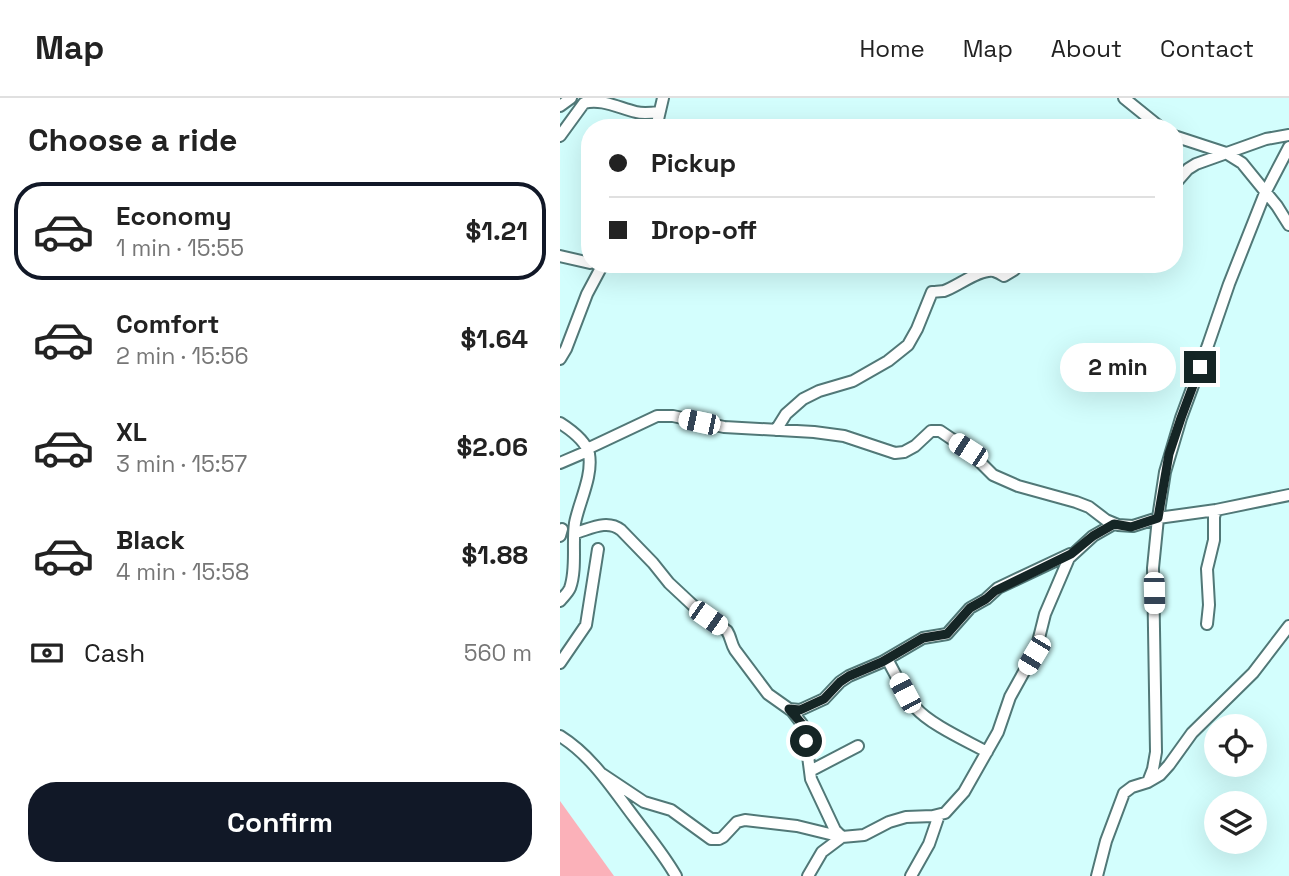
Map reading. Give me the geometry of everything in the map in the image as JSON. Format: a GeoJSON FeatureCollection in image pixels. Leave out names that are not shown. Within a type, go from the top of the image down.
{"type":"FeatureCollection","features":[{"type":"Feature","properties":{"kind":"street"},"geometry":{"type":"LineString","coordinates":[[560,106],[571,98]]}},
{"type":"Feature","properties":{"kind":"street"},"geometry":{"type":"LineString","coordinates":[[658,119],[663,98]]}},
{"type":"Feature","properties":{"kind":"street"},"geometry":{"type":"LineString","coordinates":[[1124,98],[1150,119]]}},
{"type":"Feature","properties":{"kind":"street"},"geometry":{"type":"LineString","coordinates":[[560,136],[584,103],[590,101],[604,100],[638,113],[659,112]]}},
{"type":"Feature","properties":{"kind":"street"},"geometry":{"type":"LineString","coordinates":[[1183,175],[1193,165],[1275,137],[1289,135]]}},
{"type":"Feature","properties":{"kind":"street"},"geometry":{"type":"LineString","coordinates":[[1183,139],[1226,153],[1243,164],[1289,225]]}},
{"type":"Feature","properties":{"kind":"street"},"geometry":{"type":"LineString","coordinates":[[1148,782],[1156,752],[1153,568],[1165,472],[1228,284],[1265,193],[1289,147]]}},
{"type":"Feature","properties":{"kind":"street"},"geometry":{"type":"LineString","coordinates":[[560,256],[581,261]]}},
{"type":"Feature","properties":{"kind":"street"},"geometry":{"type":"LineString","coordinates":[[561,355],[566,349],[598,273]]}},
{"type":"Feature","properties":{"kind":"street"},"geometry":{"type":"LineString","coordinates":[[776,430],[782,418],[803,399],[819,391],[853,381],[888,361],[908,345],[932,292],[946,290],[983,273]]}},
{"type":"Feature","properties":{"kind":"street"},"geometry":{"type":"LineString","coordinates":[[560,463],[657,416],[673,416],[724,427],[844,436],[895,453],[915,446],[931,432],[940,432],[968,450],[993,475],[1018,486],[1076,502],[1114,524],[1131,527],[1158,518],[1216,510],[1289,495]]}},
{"type":"Feature","properties":{"kind":"street"},"geometry":{"type":"LineString","coordinates":[[560,423],[568,428],[587,450],[589,464],[576,519],[570,587],[560,601]]}},
{"type":"Feature","properties":{"kind":"street"},"geometry":{"type":"LineString","coordinates":[[1207,624],[1208,569],[1216,510]]}},
{"type":"Feature","properties":{"kind":"street"},"geometry":{"type":"LineString","coordinates":[[1093,536],[1103,518]]}},
{"type":"Feature","properties":{"kind":"street"},"geometry":{"type":"LineString","coordinates":[[575,533],[607,524],[616,526],[647,556],[668,583],[700,612],[727,631],[732,646],[768,694],[789,709],[802,724],[813,785],[835,830],[842,837]]}},
{"type":"Feature","properties":{"kind":"street"},"geometry":{"type":"LineString","coordinates":[[789,709],[800,710],[824,699],[840,682],[923,638],[947,634],[970,608],[995,591],[1071,554],[1093,536],[1114,524]]}},
{"type":"Feature","properties":{"kind":"street"},"geometry":{"type":"LineString","coordinates":[[560,663],[588,620],[598,549]]}},
{"type":"Feature","properties":{"kind":"street"},"geometry":{"type":"LineString","coordinates":[[602,774],[644,802],[671,810],[711,839],[723,837],[737,822],[745,820],[797,825],[842,837],[864,835],[889,822],[906,817],[939,815],[948,811],[964,792],[1000,727],[1010,697],[1036,650],[1045,614],[1071,554]]}},
{"type":"Feature","properties":{"kind":"street"},"geometry":{"type":"LineString","coordinates":[[1097,876],[1106,841],[1124,793],[1160,775],[1192,733],[1253,673],[1289,626]]}},
{"type":"Feature","properties":{"kind":"street"},"geometry":{"type":"LineString","coordinates":[[1266,656],[1289,639]]}},
{"type":"Feature","properties":{"kind":"street"},"geometry":{"type":"LineString","coordinates":[[887,659],[905,693],[919,712],[986,752]]}},
{"type":"Feature","properties":{"kind":"street"},"geometry":{"type":"LineString","coordinates":[[560,736],[593,762],[664,855],[676,876]]}},
{"type":"Feature","properties":{"kind":"street"},"geometry":{"type":"LineString","coordinates":[[810,771],[858,746]]}},
{"type":"Feature","properties":{"kind":"street"},"geometry":{"type":"LineString","coordinates":[[911,876],[929,844],[939,815]]}},
{"type":"Feature","properties":{"kind":"street"},"geometry":{"type":"LineString","coordinates":[[808,876],[822,852],[842,837]]}},
{"type":"Feature","properties":{"kind":"shaded area"},"geometry":{"type":"Polygon","coordinates":[[[560,801],[614,876],[560,876],[560,801]]]}},
{"type":"Feature","properties":{"kind":"route"},"geometry":{"type":"LineString","coordinates":[[806,741],[802,724],[789,709],[800,710],[824,699],[849,676],[882,662],[923,638],[949,633],[970,608],[998,588],[1071,554],[1080,545],[1114,524],[1131,527],[1158,518],[1169,454],[1200,367]]}}]}
